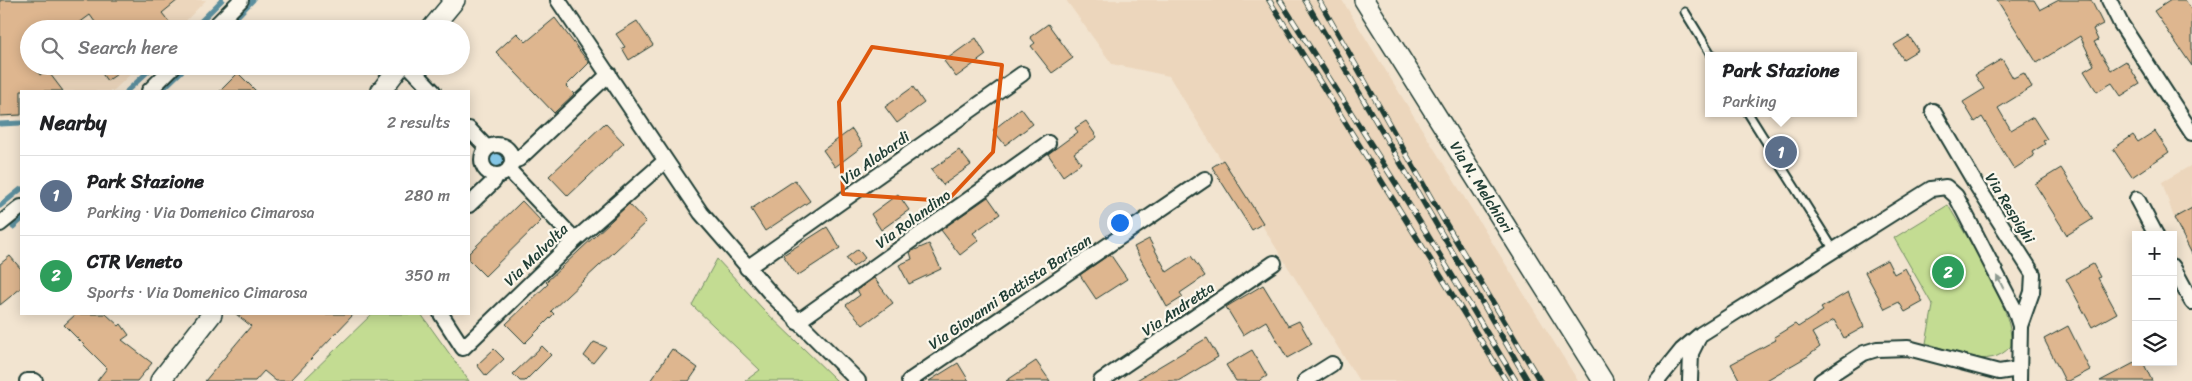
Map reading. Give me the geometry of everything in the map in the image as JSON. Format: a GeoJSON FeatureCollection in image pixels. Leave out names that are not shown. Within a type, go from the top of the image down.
{"type":"FeatureCollection","features":[{"type":"Feature","properties":{"kind":"street"},"geometry":{"type":"LineString","coordinates":[[221,20],[241,0]]}},
{"type":"Feature","properties":{"kind":"street"},"geometry":{"type":"LineString","coordinates":[[438,20],[455,0]]}},
{"type":"Feature","properties":{"kind":"street"},"geometry":{"type":"LineString","coordinates":[[558,0],[701,213],[747,268],[797,322],[858,381]]}},
{"type":"Feature","properties":{"kind":"street","name":"Via N. Melchiori"},"geometry":{"type":"LineString","coordinates":[[1364,0],[1603,379]]}},
{"type":"Feature","properties":{"kind":"street"},"geometry":{"type":"LineString","coordinates":[[2109,0],[2121,24],[2192,133]]}},
{"type":"Feature","properties":{"kind":"street"},"geometry":{"type":"LineString","coordinates":[[470,204],[609,74]]}},
{"type":"Feature","properties":{"kind":"street","name":"Via Alabardi"},"geometry":{"type":"LineString","coordinates":[[747,268],[1022,74]]}},
{"type":"Feature","properties":{"kind":"street"},"geometry":{"type":"LineString","coordinates":[[150,90],[165,75]]}},
{"type":"Feature","properties":{"kind":"street"},"geometry":{"type":"LineString","coordinates":[[382,90],[393,75]]}},
{"type":"Feature","properties":{"kind":"street"},"geometry":{"type":"LineString","coordinates":[[418,75],[432,90]]}},
{"type":"Feature","properties":{"kind":"street","name":"Via Respighi"},"geometry":{"type":"LineString","coordinates":[[1933,112],[1976,186],[2032,274],[2032,292],[2020,326]]}},
{"type":"Feature","properties":{"kind":"street"},"geometry":{"type":"LineString","coordinates":[[470,130],[487,148]]}},
{"type":"Feature","properties":{"kind":"street","name":"Via Rolandino"},"geometry":{"type":"LineString","coordinates":[[797,322],[1048,142]]}},
{"type":"Feature","properties":{"kind":"street"},"geometry":{"type":"LineString","coordinates":[[496,145],[506,147],[510,151],[506,169],[486,171],[482,163],[483,153],[487,148],[496,145]]}},
{"type":"Feature","properties":{"kind":"street","name":"Via Malvolta"},"geometry":{"type":"LineString","coordinates":[[442,315],[463,348],[575,240],[665,161]]}},
{"type":"Feature","properties":{"kind":"street"},"geometry":{"type":"LineString","coordinates":[[506,169],[575,240]]}},
{"type":"Feature","properties":{"kind":"street","name":"Via Giovanni Battista Barisan"},"geometry":{"type":"LineString","coordinates":[[909,381],[1205,179]]}},
{"type":"Feature","properties":{"kind":"street"},"geometry":{"type":"LineString","coordinates":[[1657,381],[1682,350],[1701,334],[1916,199],[1938,187],[1946,187],[1956,196],[2015,310],[2020,326],[2019,375],[1999,372],[1908,348],[1885,349],[1864,353],[1821,381]]}},
{"type":"Feature","properties":{"kind":"street"},"geometry":{"type":"LineString","coordinates":[[2137,199],[2154,231]]}},
{"type":"Feature","properties":{"kind":"street"},"geometry":{"type":"LineString","coordinates":[[0,224],[20,208]]}},
{"type":"Feature","properties":{"kind":"street","name":"Via Andretta"},"geometry":{"type":"LineString","coordinates":[[1101,381],[1274,263]]}},
{"type":"Feature","properties":{"kind":"street"},"geometry":{"type":"LineString","coordinates":[[2177,274],[2192,302]]}},
{"type":"Feature","properties":{"kind":"street"},"geometry":{"type":"LineString","coordinates":[[160,381],[211,315]]}},
{"type":"Feature","properties":{"kind":"street"},"geometry":{"type":"LineString","coordinates":[[1690,381],[1690,354],[1701,334]]}},
{"type":"Feature","properties":{"kind":"street"},"geometry":{"type":"LineString","coordinates":[[1305,381],[1332,364]]}},
{"type":"Feature","properties":{"kind":"street"},"geometry":{"type":"LineString","coordinates":[[27,381],[35,381]]}},
{"type":"Feature","properties":{"kind":"lane"},"geometry":{"type":"LineString","coordinates":[[1685,12],[1710,52]]}},
{"type":"Feature","properties":{"kind":"lane"},"geometry":{"type":"LineString","coordinates":[[1751,117],[1834,250]]}},
{"type":"Feature","properties":{"kind":"highlighted area"},"geometry":{"type":"Polygon","coordinates":[[[872,47],[1002,65],[993,152],[947,201],[843,194],[839,102],[872,47]]]}},
{"type":"Feature","properties":{"kind":"shaded area"},"geometry":{"type":"Polygon","coordinates":[[[0,0],[206,0],[187,20],[20,20],[20,75],[130,75],[114,90],[20,90],[20,117],[0,119],[0,0]]]}},
{"type":"Feature","properties":{"kind":"shaded area"},"geometry":{"type":"Polygon","coordinates":[[[1066,0],[1342,0],[1578,381],[1359,381],[1169,76],[1112,64],[1066,0]]]}},
{"type":"Feature","properties":{"kind":"shaded area"},"geometry":{"type":"Polygon","coordinates":[[[2192,165],[2192,254],[2174,218],[2162,182],[2192,165]]]}},
{"type":"Feature","properties":{"kind":"green space"},"geometry":{"type":"Polygon","coordinates":[[[1948,205],[1988,274],[2006,313],[2011,346],[2002,354],[1992,358],[1970,357],[1926,343],[1933,306],[1894,238],[1948,205]]]}},
{"type":"Feature","properties":{"kind":"green space"},"geometry":{"type":"Polygon","coordinates":[[[717,259],[763,309],[837,381],[745,381],[760,370],[692,305],[717,259]]]}},
{"type":"Feature","properties":{"kind":"green space"},"geometry":{"type":"Polygon","coordinates":[[[371,315],[422,315],[469,381],[303,381],[371,315]]]}},
{"type":"Feature","properties":{"kind":"water"},"geometry":{"type":"Polygon","coordinates":[[[498,149],[505,152],[508,159],[505,166],[498,169],[491,166],[488,159],[491,152],[498,149]]]}},
{"type":"Feature","properties":{"kind":"building"},"geometry":{"type":"Polygon","coordinates":[[[0,0],[178,0],[162,13],[168,20],[94,20],[90,15],[83,20],[20,20],[20,75],[51,75],[62,90],[20,90],[20,115],[0,116],[0,0]]]}},
{"type":"Feature","properties":{"kind":"building"},"geometry":{"type":"Polygon","coordinates":[[[1997,0],[2034,0],[2040,10],[2059,0],[2091,0],[2103,24],[2093,29],[2098,40],[2094,42],[2111,70],[2126,61],[2140,84],[2121,96],[2112,83],[2097,92],[2084,71],[2094,65],[2080,36],[2037,63],[1997,0]]]}},
{"type":"Feature","properties":{"kind":"building"},"geometry":{"type":"Polygon","coordinates":[[[2171,0],[2185,0],[2192,10],[2192,66],[2154,11],[2171,0]]]}},
{"type":"Feature","properties":{"kind":"building"},"geometry":{"type":"Polygon","coordinates":[[[555,18],[589,63],[566,86],[574,94],[554,113],[496,52],[517,33],[526,42],[555,18]]]}},
{"type":"Feature","properties":{"kind":"building"},"geometry":{"type":"Polygon","coordinates":[[[637,21],[653,45],[629,60],[622,48],[625,47],[616,34],[637,21]]]}},
{"type":"Feature","properties":{"kind":"building"},"geometry":{"type":"Polygon","coordinates":[[[1048,24],[1073,58],[1052,73],[1031,46],[1035,43],[1030,37],[1048,24]]]}},
{"type":"Feature","properties":{"kind":"building"},"geometry":{"type":"Polygon","coordinates":[[[1909,36],[1918,50],[1903,59],[1894,45],[1909,36]]]}},
{"type":"Feature","properties":{"kind":"building"},"geometry":{"type":"Polygon","coordinates":[[[976,38],[986,55],[956,77],[944,61],[976,38]]]}},
{"type":"Feature","properties":{"kind":"building"},"geometry":{"type":"Polygon","coordinates":[[[2002,59],[2013,78],[2024,73],[2032,87],[1998,108],[2011,130],[2033,117],[2047,139],[2043,141],[2045,144],[2032,152],[2034,156],[2014,169],[1982,117],[1975,122],[1963,102],[1984,89],[1975,75],[2002,59]]]}},
{"type":"Feature","properties":{"kind":"building"},"geometry":{"type":"Polygon","coordinates":[[[103,75],[116,75],[107,81],[103,75]]]}},
{"type":"Feature","properties":{"kind":"building"},"geometry":{"type":"Polygon","coordinates":[[[236,75],[240,75],[255,90],[221,90],[236,75]]]}},
{"type":"Feature","properties":{"kind":"building"},"geometry":{"type":"Polygon","coordinates":[[[913,87],[924,103],[897,123],[885,107],[913,87]]]}},
{"type":"Feature","properties":{"kind":"building"},"geometry":{"type":"Polygon","coordinates":[[[1021,108],[1033,124],[1005,145],[993,130],[1021,108]]]}},
{"type":"Feature","properties":{"kind":"building"},"geometry":{"type":"Polygon","coordinates":[[[1086,121],[1097,137],[1074,153],[1081,163],[1063,176],[1048,154],[1078,132],[1075,128],[1086,121]]]}},
{"type":"Feature","properties":{"kind":"building"},"geometry":{"type":"Polygon","coordinates":[[[605,123],[624,143],[568,196],[549,176],[605,123]]]}},
{"type":"Feature","properties":{"kind":"building"},"geometry":{"type":"Polygon","coordinates":[[[852,129],[863,146],[835,167],[823,150],[852,129]]]}},
{"type":"Feature","properties":{"kind":"building"},"geometry":{"type":"Polygon","coordinates":[[[2155,131],[2169,152],[2132,177],[2113,149],[2133,135],[2138,142],[2155,131]]]}},
{"type":"Feature","properties":{"kind":"building"},"geometry":{"type":"Polygon","coordinates":[[[959,150],[971,165],[943,185],[931,170],[959,150]]]}},
{"type":"Feature","properties":{"kind":"building"},"geometry":{"type":"Polygon","coordinates":[[[1223,160],[1263,223],[1252,230],[1212,167],[1223,160]]]}},
{"type":"Feature","properties":{"kind":"building"},"geometry":{"type":"Polygon","coordinates":[[[2061,168],[2093,219],[2067,235],[2035,184],[2061,168]]]}},
{"type":"Feature","properties":{"kind":"building"},"geometry":{"type":"Polygon","coordinates":[[[795,180],[810,201],[765,231],[751,209],[795,180]]]}},
{"type":"Feature","properties":{"kind":"building"},"geometry":{"type":"Polygon","coordinates":[[[898,194],[909,210],[881,230],[871,214],[898,194]]]}},
{"type":"Feature","properties":{"kind":"building"},"geometry":{"type":"Polygon","coordinates":[[[988,197],[1000,214],[973,233],[979,240],[960,255],[941,230],[988,197]]]}},
{"type":"Feature","properties":{"kind":"building"},"geometry":{"type":"Polygon","coordinates":[[[522,201],[541,221],[485,276],[470,261],[470,252],[522,201]]]}},
{"type":"Feature","properties":{"kind":"building"},"geometry":{"type":"Polygon","coordinates":[[[629,204],[646,222],[551,311],[554,314],[525,343],[506,324],[548,284],[546,282],[629,204]]]}},
{"type":"Feature","properties":{"kind":"building"},"geometry":{"type":"Polygon","coordinates":[[[2192,208],[2192,254],[2174,218],[2192,208]]]}},
{"type":"Feature","properties":{"kind":"building"},"geometry":{"type":"Polygon","coordinates":[[[827,227],[840,248],[797,276],[783,255],[827,227]]]}},
{"type":"Feature","properties":{"kind":"building"},"geometry":{"type":"Polygon","coordinates":[[[1149,239],[1167,272],[1191,256],[1205,276],[1180,293],[1183,297],[1167,307],[1134,247],[1149,239]]]}},
{"type":"Feature","properties":{"kind":"building"},"geometry":{"type":"Polygon","coordinates":[[[929,244],[941,269],[909,284],[899,265],[912,259],[910,252],[929,244]]]}},
{"type":"Feature","properties":{"kind":"building"},"geometry":{"type":"Polygon","coordinates":[[[858,249],[865,258],[853,267],[846,258],[858,249]]]}},
{"type":"Feature","properties":{"kind":"building"},"geometry":{"type":"Polygon","coordinates":[[[1110,254],[1127,279],[1096,299],[1080,275],[1110,254]]]}},
{"type":"Feature","properties":{"kind":"building"},"geometry":{"type":"Polygon","coordinates":[[[10,256],[20,268],[20,289],[0,305],[0,264],[10,256]]]}},
{"type":"Feature","properties":{"kind":"building"},"geometry":{"type":"Polygon","coordinates":[[[1887,260],[1894,274],[1905,268],[1923,302],[1905,312],[1899,302],[1885,309],[1865,272],[1887,260]]]}},
{"type":"Feature","properties":{"kind":"building"},"geometry":{"type":"Polygon","coordinates":[[[2093,264],[2100,277],[2098,278],[2117,313],[2092,327],[2066,279],[2093,264]]]}},
{"type":"Feature","properties":{"kind":"building"},"geometry":{"type":"Polygon","coordinates":[[[874,278],[893,303],[863,325],[846,305],[860,295],[857,290],[874,278]]]}},
{"type":"Feature","properties":{"kind":"building"},"geometry":{"type":"Polygon","coordinates":[[[1263,285],[1288,326],[1299,321],[1312,344],[1287,358],[1266,321],[1243,335],[1226,307],[1263,285]]]}},
{"type":"Feature","properties":{"kind":"building"},"geometry":{"type":"Polygon","coordinates":[[[1848,292],[1864,327],[1844,338],[1834,320],[1812,333],[1820,347],[1808,356],[1765,381],[1740,381],[1731,364],[1776,340],[1774,337],[1795,324],[1798,327],[1823,311],[1821,308],[1848,292]]]}},
{"type":"Feature","properties":{"kind":"building"},"geometry":{"type":"Polygon","coordinates":[[[75,315],[107,315],[119,326],[121,324],[129,335],[122,340],[152,363],[137,381],[97,381],[107,368],[64,325],[75,315]]]}},
{"type":"Feature","properties":{"kind":"building"},"geometry":{"type":"Polygon","coordinates":[[[237,315],[353,315],[290,381],[276,381],[264,371],[255,381],[205,381],[251,326],[237,315]]]}},
{"type":"Feature","properties":{"kind":"building"},"geometry":{"type":"Polygon","coordinates":[[[2068,326],[2090,370],[2069,381],[2065,381],[2044,339],[2068,326]]]}},
{"type":"Feature","properties":{"kind":"building"},"geometry":{"type":"Polygon","coordinates":[[[1207,338],[1218,357],[1178,381],[1135,381],[1207,338]]]}},
{"type":"Feature","properties":{"kind":"building"},"geometry":{"type":"Polygon","coordinates":[[[594,342],[606,347],[593,363],[584,356],[594,342]]]}},
{"type":"Feature","properties":{"kind":"building"},"geometry":{"type":"Polygon","coordinates":[[[542,346],[551,355],[525,381],[520,381],[513,374],[542,346]]]}},
{"type":"Feature","properties":{"kind":"building"},"geometry":{"type":"Polygon","coordinates":[[[494,349],[504,359],[486,376],[477,365],[494,349]]]}},
{"type":"Feature","properties":{"kind":"building"},"geometry":{"type":"Polygon","coordinates":[[[672,349],[698,368],[689,381],[650,381],[672,349]]]}},
{"type":"Feature","properties":{"kind":"building"},"geometry":{"type":"Polygon","coordinates":[[[1252,350],[1267,376],[1259,381],[1236,381],[1226,365],[1252,350]]]}},
{"type":"Feature","properties":{"kind":"building"},"geometry":{"type":"Polygon","coordinates":[[[1036,361],[1050,381],[1006,381],[1036,361]]]}},
{"type":"Feature","properties":{"kind":"building"},"geometry":{"type":"Polygon","coordinates":[[[958,363],[969,381],[929,381],[958,363]]]}},
{"type":"Feature","properties":{"kind":"building"},"geometry":{"type":"Polygon","coordinates":[[[2132,364],[2132,366],[2145,366],[2152,381],[2100,381],[2132,364]]]}},
{"type":"Feature","properties":{"kind":"waterway"},"geometry":{"type":"LineString","coordinates":[[202,20],[222,0]]}},
{"type":"Feature","properties":{"kind":"waterway"},"geometry":{"type":"LineString","coordinates":[[234,20],[253,0]]}},
{"type":"Feature","properties":{"kind":"waterway"},"geometry":{"type":"LineString","coordinates":[[128,90],[144,75]]}},
{"type":"Feature","properties":{"kind":"waterway"},"geometry":{"type":"LineString","coordinates":[[162,90],[178,75]]}},
{"type":"Feature","properties":{"kind":"waterway"},"geometry":{"type":"LineString","coordinates":[[0,124],[20,123]]}},
{"type":"Feature","properties":{"kind":"waterway"},"geometry":{"type":"LineString","coordinates":[[0,206],[20,190]]}},
{"type":"Feature","properties":{"kind":"waterway"},"geometry":{"type":"LineString","coordinates":[[13,227],[20,221]]}},
{"type":"Feature","properties":{"kind":"railway"},"geometry":{"type":"LineString","coordinates":[[1269,0],[1506,381]]}},
{"type":"Feature","properties":{"kind":"railway"},"geometry":{"type":"LineString","coordinates":[[1280,0],[1415,214],[1516,381]]}},
{"type":"Feature","properties":{"kind":"railway"},"geometry":{"type":"LineString","coordinates":[[1305,0],[1528,381]]}},
{"type":"Feature","properties":{"kind":"railway"},"geometry":{"type":"LineString","coordinates":[[1319,0],[1442,217],[1540,381]]}},
{"type":"Feature","properties":{"kind":"place","name":"Park Stazione"},"geometry":{"type":"Point","coordinates":[1781,152]}},
{"type":"Feature","properties":{"kind":"place","name":"CTR Veneto"},"geometry":{"type":"Point","coordinates":[1948,272]}}]}
